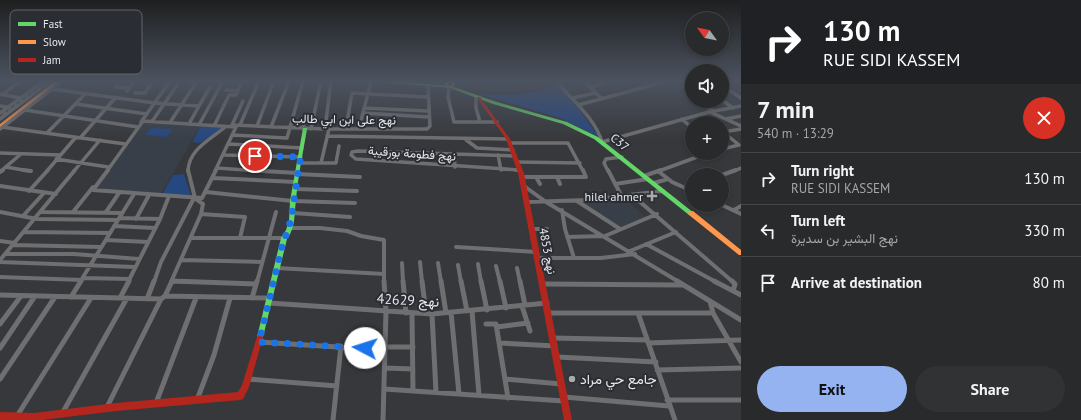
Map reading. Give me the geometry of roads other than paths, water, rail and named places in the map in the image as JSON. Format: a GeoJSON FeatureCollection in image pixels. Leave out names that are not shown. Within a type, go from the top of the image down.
{"type":"FeatureCollection","features":[{"type":"Feature","properties":{"kind":"main road"},"geometry":{"type":"LineString","coordinates":[[1,124],[31,101]]}},
{"type":"Feature","properties":{"kind":"main road"},"geometry":{"type":"LineString","coordinates":[[1,124],[33,101]]}},
{"type":"Feature","properties":{"kind":"main road","name":"نهج 4853"},"geometry":{"type":"LineString","coordinates":[[481,101],[509,141],[522,177],[538,255],[568,420]]}},
{"type":"Feature","properties":{"kind":"main road","name":"C37"},"geometry":{"type":"LineString","coordinates":[[490,101],[565,123],[602,142],[740,252]]}},
{"type":"Feature","properties":{"kind":"main road"},"geometry":{"type":"LineString","coordinates":[[0,416],[40,418],[63,412],[240,396],[248,379],[259,342],[284,238],[287,235],[293,213],[293,200],[296,182],[307,129]]}},
{"type":"Feature","properties":{"kind":"street"},"geometry":{"type":"LineString","coordinates":[[0,113],[17,101]]}},
{"type":"Feature","properties":{"kind":"street"},"geometry":{"type":"LineString","coordinates":[[1,124],[28,101]]}},
{"type":"Feature","properties":{"kind":"street"},"geometry":{"type":"LineString","coordinates":[[1,124],[37,101]]}},
{"type":"Feature","properties":{"kind":"street"},"geometry":{"type":"LineString","coordinates":[[48,132],[79,101]]}},
{"type":"Feature","properties":{"kind":"street"},"geometry":{"type":"LineString","coordinates":[[29,191],[56,159],[95,121],[113,101]]}},
{"type":"Feature","properties":{"kind":"street"},"geometry":{"type":"LineString","coordinates":[[139,101],[199,106]]}},
{"type":"Feature","properties":{"kind":"street"},"geometry":{"type":"LineString","coordinates":[[73,212],[138,127],[156,101]]}},
{"type":"Feature","properties":{"kind":"street"},"geometry":{"type":"LineString","coordinates":[[153,120],[166,101]]}},
{"type":"Feature","properties":{"kind":"street"},"geometry":{"type":"LineString","coordinates":[[171,121],[185,101]]}},
{"type":"Feature","properties":{"kind":"street"},"geometry":{"type":"LineString","coordinates":[[190,122],[202,101]]}},
{"type":"Feature","properties":{"kind":"street"},"geometry":{"type":"LineString","coordinates":[[200,123],[213,101]]}},
{"type":"Feature","properties":{"kind":"street"},"geometry":{"type":"LineString","coordinates":[[215,124],[226,101]]}},
{"type":"Feature","properties":{"kind":"street"},"geometry":{"type":"LineString","coordinates":[[232,125],[243,101]]}},
{"type":"Feature","properties":{"kind":"street"},"geometry":{"type":"LineString","coordinates":[[106,408],[172,281],[201,214],[202,202],[212,178],[250,101]]}},
{"type":"Feature","properties":{"kind":"street"},"geometry":{"type":"LineString","coordinates":[[257,126],[267,101]]}},
{"type":"Feature","properties":{"kind":"street"},"geometry":{"type":"LineString","coordinates":[[271,127],[282,101]]}},
{"type":"Feature","properties":{"kind":"street"},"geometry":{"type":"LineString","coordinates":[[234,135],[287,138],[298,101]]}},
{"type":"Feature","properties":{"kind":"street"},"geometry":{"type":"LineString","coordinates":[[307,129],[315,101]]}},
{"type":"Feature","properties":{"kind":"street"},"geometry":{"type":"LineString","coordinates":[[321,163],[327,136],[329,101]]}},
{"type":"Feature","properties":{"kind":"street"},"geometry":{"type":"LineString","coordinates":[[346,128],[351,101]]}},
{"type":"Feature","properties":{"kind":"street"},"geometry":{"type":"LineString","coordinates":[[359,128],[366,101]]}},
{"type":"Feature","properties":{"kind":"street"},"geometry":{"type":"LineString","coordinates":[[363,113],[429,117],[428,101]]}},
{"type":"Feature","properties":{"kind":"street"},"geometry":{"type":"LineString","coordinates":[[449,101],[454,122],[497,122]]}},
{"type":"Feature","properties":{"kind":"street"},"geometry":{"type":"LineString","coordinates":[[477,101],[476,108],[480,122]]}},
{"type":"Feature","properties":{"kind":"street"},"geometry":{"type":"LineString","coordinates":[[574,101],[601,135],[602,142],[711,111],[741,106]]}},
{"type":"Feature","properties":{"kind":"street"},"geometry":{"type":"LineString","coordinates":[[578,105],[596,101]]}},
{"type":"Feature","properties":{"kind":"street"},"geometry":{"type":"LineString","coordinates":[[76,104],[147,114]]}},
{"type":"Feature","properties":{"kind":"street"},"geometry":{"type":"LineString","coordinates":[[0,106],[8,107]]}},
{"type":"Feature","properties":{"kind":"street"},"geometry":{"type":"LineString","coordinates":[[239,108],[247,108]]}},
{"type":"Feature","properties":{"kind":"street"},"geometry":{"type":"LineString","coordinates":[[364,108],[428,112]]}},
{"type":"Feature","properties":{"kind":"street"},"geometry":{"type":"LineString","coordinates":[[708,108],[719,116]]}},
{"type":"Feature","properties":{"kind":"street"},"geometry":{"type":"LineString","coordinates":[[24,110],[138,127]]}},
{"type":"Feature","properties":{"kind":"street"},"geometry":{"type":"LineString","coordinates":[[305,116],[307,129]]}},
{"type":"Feature","properties":{"kind":"street"},"geometry":{"type":"LineString","coordinates":[[729,119],[741,116]]}},
{"type":"Feature","properties":{"kind":"street","name":"نهج على ابن ابي طالب"},"geometry":{"type":"LineString","coordinates":[[143,119],[307,129],[427,129],[430,126],[429,117]]}},
{"type":"Feature","properties":{"kind":"street"},"geometry":{"type":"LineString","coordinates":[[682,119],[685,122]]}},
{"type":"Feature","properties":{"kind":"street"},"geometry":{"type":"LineString","coordinates":[[143,121],[236,127],[202,198],[194,198],[93,190],[143,121]]}},
{"type":"Feature","properties":{"kind":"street"},"geometry":{"type":"LineString","coordinates":[[729,122],[741,128]]}},
{"type":"Feature","properties":{"kind":"street"},"geometry":{"type":"LineString","coordinates":[[1,124],[125,144]]}},
{"type":"Feature","properties":{"kind":"street"},"geometry":{"type":"LineString","coordinates":[[147,299],[161,262],[194,198],[187,176],[189,159],[201,145],[226,126]]}},
{"type":"Feature","properties":{"kind":"street"},"geometry":{"type":"LineString","coordinates":[[729,131],[741,128]]}},
{"type":"Feature","properties":{"kind":"street"},"geometry":{"type":"LineString","coordinates":[[327,136],[465,138],[568,143],[580,163],[586,177],[522,177]]}},
{"type":"Feature","properties":{"kind":"street"},"geometry":{"type":"LineString","coordinates":[[729,137],[740,145]]}},
{"type":"Feature","properties":{"kind":"street"},"geometry":{"type":"LineString","coordinates":[[465,138],[477,148],[514,153]]}},
{"type":"Feature","properties":{"kind":"street"},"geometry":{"type":"LineString","coordinates":[[0,261],[100,140]]}},
{"type":"Feature","properties":{"kind":"street"},"geometry":{"type":"LineString","coordinates":[[229,144],[302,148]]}},
{"type":"Feature","properties":{"kind":"street"},"geometry":{"type":"LineString","coordinates":[[729,147],[740,145]]}},
{"type":"Feature","properties":{"kind":"street"},"geometry":{"type":"LineString","coordinates":[[224,155],[336,163],[339,146]]}},
{"type":"Feature","properties":{"kind":"street","name":"نهج فطومة بورقيبة"},"geometry":{"type":"LineString","coordinates":[[514,153],[498,155],[358,151],[352,152],[351,155],[356,159],[455,167],[520,170]]}},
{"type":"Feature","properties":{"kind":"street"},"geometry":{"type":"LineString","coordinates":[[0,153],[60,155]]}},
{"type":"Feature","properties":{"kind":"street"},"geometry":{"type":"LineString","coordinates":[[0,172],[22,154]]}},
{"type":"Feature","properties":{"kind":"street"},"geometry":{"type":"LineString","coordinates":[[454,154],[455,167]]}},
{"type":"Feature","properties":{"kind":"street"},"geometry":{"type":"LineString","coordinates":[[498,155],[500,170]]}},
{"type":"Feature","properties":{"kind":"street"},"geometry":{"type":"LineString","coordinates":[[622,157],[606,159],[604,161],[604,165],[622,197]]}},
{"type":"Feature","properties":{"kind":"street"},"geometry":{"type":"LineString","coordinates":[[56,159],[108,167]]}},
{"type":"Feature","properties":{"kind":"street"},"geometry":{"type":"LineString","coordinates":[[615,184],[646,178],[658,171],[689,160]]}},
{"type":"Feature","properties":{"kind":"street"},"geometry":{"type":"LineString","coordinates":[[517,162],[580,163]]}},
{"type":"Feature","properties":{"kind":"street"},"geometry":{"type":"LineString","coordinates":[[6,167],[32,171]]}},
{"type":"Feature","properties":{"kind":"street"},"geometry":{"type":"LineString","coordinates":[[218,168],[298,174],[360,176]]}},
{"type":"Feature","properties":{"kind":"street"},"geometry":{"type":"LineString","coordinates":[[729,172],[741,168]]}},
{"type":"Feature","properties":{"kind":"street"},"geometry":{"type":"LineString","coordinates":[[658,171],[668,179],[685,186]]}},
{"type":"Feature","properties":{"kind":"street"},"geometry":{"type":"LineString","coordinates":[[536,177],[540,184]]}},
{"type":"Feature","properties":{"kind":"street"},"geometry":{"type":"LineString","coordinates":[[557,177],[560,184]]}},
{"type":"Feature","properties":{"kind":"street"},"geometry":{"type":"LineString","coordinates":[[212,178],[296,182]]}},
{"type":"Feature","properties":{"kind":"street"},"geometry":{"type":"LineString","coordinates":[[654,183],[668,179]]}},
{"type":"Feature","properties":{"kind":"street"},"geometry":{"type":"LineString","coordinates":[[0,186],[56,194]]}},
{"type":"Feature","properties":{"kind":"street"},"geometry":{"type":"LineString","coordinates":[[524,186],[546,202],[635,254],[741,320]]}},
{"type":"Feature","properties":{"kind":"street"},"geometry":{"type":"LineString","coordinates":[[295,189],[357,191]]}},
{"type":"Feature","properties":{"kind":"street"},"geometry":{"type":"LineString","coordinates":[[91,190],[194,198],[202,202]]}},
{"type":"Feature","properties":{"kind":"street"},"geometry":{"type":"LineString","coordinates":[[527,202],[577,201],[622,197],[663,191]]}},
{"type":"Feature","properties":{"kind":"street"},"geometry":{"type":"LineString","coordinates":[[206,192],[293,200],[355,203]]}},
{"type":"Feature","properties":{"kind":"street"},"geometry":{"type":"LineString","coordinates":[[23,216],[44,193]]}},
{"type":"Feature","properties":{"kind":"street"},"geometry":{"type":"LineString","coordinates":[[106,212],[119,193]]}},
{"type":"Feature","properties":{"kind":"street"},"geometry":{"type":"LineString","coordinates":[[71,297],[134,194]]}},
{"type":"Feature","properties":{"kind":"street"},"geometry":{"type":"LineString","coordinates":[[136,219],[149,195]]}},
{"type":"Feature","properties":{"kind":"street"},"geometry":{"type":"LineString","coordinates":[[632,195],[657,214],[731,279],[735,284],[733,291]]}},
{"type":"Feature","properties":{"kind":"street"},"geometry":{"type":"LineString","coordinates":[[120,298],[160,219],[169,196]]}},
{"type":"Feature","properties":{"kind":"street"},"geometry":{"type":"LineString","coordinates":[[577,201],[620,228]]}},
{"type":"Feature","properties":{"kind":"street"},"geometry":{"type":"LineString","coordinates":[[734,210],[741,206]]}},
{"type":"Feature","properties":{"kind":"street"},"geometry":{"type":"LineString","coordinates":[[729,208],[741,214]]}},
{"type":"Feature","properties":{"kind":"street"},"geometry":{"type":"LineString","coordinates":[[562,210],[567,238],[574,258]]}},
{"type":"Feature","properties":{"kind":"street"},"geometry":{"type":"LineString","coordinates":[[0,212],[35,219],[160,219]]}},
{"type":"Feature","properties":{"kind":"street"},"geometry":{"type":"LineString","coordinates":[[41,212],[122,213]]}},
{"type":"Feature","properties":{"kind":"street"},"geometry":{"type":"LineString","coordinates":[[252,298],[276,212]]}},
{"type":"Feature","properties":{"kind":"street"},"geometry":{"type":"LineString","coordinates":[[293,213],[350,217]]}},
{"type":"Feature","properties":{"kind":"street"},"geometry":{"type":"LineString","coordinates":[[201,214],[239,216],[245,218],[240,238]]}},
{"type":"Feature","properties":{"kind":"street"},"geometry":{"type":"LineString","coordinates":[[567,238],[605,236],[620,228],[657,214]]}},
{"type":"Feature","properties":{"kind":"street"},"geometry":{"type":"LineString","coordinates":[[114,226],[155,228]]}},
{"type":"Feature","properties":{"kind":"street"},"geometry":{"type":"LineString","coordinates":[[289,228],[347,231],[361,236],[384,240],[386,311],[383,420]]}},
{"type":"Feature","properties":{"kind":"street"},"geometry":{"type":"LineString","coordinates":[[532,229],[547,229]]}},
{"type":"Feature","properties":{"kind":"street"},"geometry":{"type":"LineString","coordinates":[[24,232],[110,233]]}},
{"type":"Feature","properties":{"kind":"street"},"geometry":{"type":"LineString","coordinates":[[630,251],[676,232]]}},
{"type":"Feature","properties":{"kind":"street"},"geometry":{"type":"LineString","coordinates":[[191,238],[284,238]]}},
{"type":"Feature","properties":{"kind":"street"},"geometry":{"type":"LineString","coordinates":[[106,240],[148,242]]}},
{"type":"Feature","properties":{"kind":"street"},"geometry":{"type":"LineString","coordinates":[[0,241],[14,244],[101,247]]}},
{"type":"Feature","properties":{"kind":"street"},"geometry":{"type":"LineString","coordinates":[[646,244],[741,295]]}},
{"type":"Feature","properties":{"kind":"street"},"geometry":{"type":"LineString","coordinates":[[456,247],[574,258],[612,258],[635,254]]}},
{"type":"Feature","properties":{"kind":"street"},"geometry":{"type":"LineString","coordinates":[[6,254],[96,255],[139,259]]}},
{"type":"Feature","properties":{"kind":"street"},"geometry":{"type":"LineString","coordinates":[[181,260],[262,262]]}},
{"type":"Feature","properties":{"kind":"street"},"geometry":{"type":"LineString","coordinates":[[0,261],[135,267]]}},
{"type":"Feature","properties":{"kind":"street"},"geometry":{"type":"LineString","coordinates":[[420,262],[429,313],[436,392]]}},
{"type":"Feature","properties":{"kind":"street"},"geometry":{"type":"LineString","coordinates":[[402,263],[406,313]]}},
{"type":"Feature","properties":{"kind":"street"},"geometry":{"type":"LineString","coordinates":[[438,263],[449,313],[459,394]]}},
{"type":"Feature","properties":{"kind":"street"},"geometry":{"type":"LineString","coordinates":[[478,264],[487,310]]}},
{"type":"Feature","properties":{"kind":"street"},"geometry":{"type":"LineString","coordinates":[[458,265],[469,311],[479,395]]}},
{"type":"Feature","properties":{"kind":"street"},"geometry":{"type":"LineString","coordinates":[[496,266],[506,308]]}},
{"type":"Feature","properties":{"kind":"street"},"geometry":{"type":"LineString","coordinates":[[277,268],[384,274]]}},
{"type":"Feature","properties":{"kind":"street"},"geometry":{"type":"LineString","coordinates":[[516,268],[523,306],[530,331]]}},
{"type":"Feature","properties":{"kind":"street"},"geometry":{"type":"LineString","coordinates":[[0,278],[130,279]]}},
{"type":"Feature","properties":{"kind":"street"},"geometry":{"type":"LineString","coordinates":[[172,281],[256,284]]}},
{"type":"Feature","properties":{"kind":"street"},"geometry":{"type":"LineString","coordinates":[[543,284],[683,285]]}},
{"type":"Feature","properties":{"kind":"street","name":"نهج 42629"},"geometry":{"type":"LineString","coordinates":[[0,295],[147,299],[252,298],[269,301],[277,305],[406,313],[449,313],[546,303]]}},
{"type":"Feature","properties":{"kind":"street"},"geometry":{"type":"LineString","coordinates":[[0,324],[21,296]]}},
{"type":"Feature","properties":{"kind":"street"},"geometry":{"type":"LineString","coordinates":[[0,348],[35,296]]}},
{"type":"Feature","properties":{"kind":"street"},"geometry":{"type":"LineString","coordinates":[[0,379],[55,297]]}},
{"type":"Feature","properties":{"kind":"street"},"geometry":{"type":"LineString","coordinates":[[17,416],[91,298]]}},
{"type":"Feature","properties":{"kind":"street"},"geometry":{"type":"LineString","coordinates":[[63,412],[127,298]]}},
{"type":"Feature","properties":{"kind":"street"},"geometry":{"type":"LineString","coordinates":[[156,403],[196,298]]}},
{"type":"Feature","properties":{"kind":"street"},"geometry":{"type":"LineString","coordinates":[[197,400],[214,355],[230,298]]}},
{"type":"Feature","properties":{"kind":"street"},"geometry":{"type":"LineString","coordinates":[[710,301],[713,313],[741,362]]}},
{"type":"Feature","properties":{"kind":"street"},"geometry":{"type":"LineString","coordinates":[[412,313],[413,391]]}},
{"type":"Feature","properties":{"kind":"street"},"geometry":{"type":"LineString","coordinates":[[548,313],[713,313]]}},
{"type":"Feature","properties":{"kind":"street"},"geometry":{"type":"LineString","coordinates":[[638,313],[675,420]]}},
{"type":"Feature","properties":{"kind":"street"},"geometry":{"type":"LineString","coordinates":[[497,327],[528,323]]}},
{"type":"Feature","properties":{"kind":"street"},"geometry":{"type":"LineString","coordinates":[[486,324],[496,324],[497,327],[508,398]]}},
{"type":"Feature","properties":{"kind":"street"},"geometry":{"type":"LineString","coordinates":[[553,338],[729,342],[741,340]]}},
{"type":"Feature","properties":{"kind":"street"},"geometry":{"type":"LineString","coordinates":[[259,342],[385,348],[413,347]]}},
{"type":"Feature","properties":{"kind":"street"},"geometry":{"type":"LineString","coordinates":[[500,343],[554,346]]}},
{"type":"Feature","properties":{"kind":"street"},"geometry":{"type":"LineString","coordinates":[[333,420],[341,346]]}},
{"type":"Feature","properties":{"kind":"street"},"geometry":{"type":"LineString","coordinates":[[557,357],[656,362]]}},
{"type":"Feature","properties":{"kind":"street"},"geometry":{"type":"LineString","coordinates":[[385,368],[413,368]]}},
{"type":"Feature","properties":{"kind":"street"},"geometry":{"type":"LineString","coordinates":[[657,370],[741,368]]}},
{"type":"Feature","properties":{"kind":"street"},"geometry":{"type":"LineString","coordinates":[[248,379],[337,386]]}},
{"type":"Feature","properties":{"kind":"street"},"geometry":{"type":"LineString","coordinates":[[505,379],[561,384]]}},
{"type":"Feature","properties":{"kind":"street"},"geometry":{"type":"LineString","coordinates":[[384,389],[508,398],[668,403],[741,400]]}},
{"type":"Feature","properties":{"kind":"railway"},"geometry":{"type":"LineString","coordinates":[[0,116],[21,101]]}},
{"type":"Feature","properties":{"kind":"place","name":"hilel ahmer"},"geometry":{"type":"Point","coordinates":[652,196]}},
{"type":"Feature","properties":{"kind":"place","name":"جامع حي مراد"},"geometry":{"type":"Point","coordinates":[572,379]}}]}
